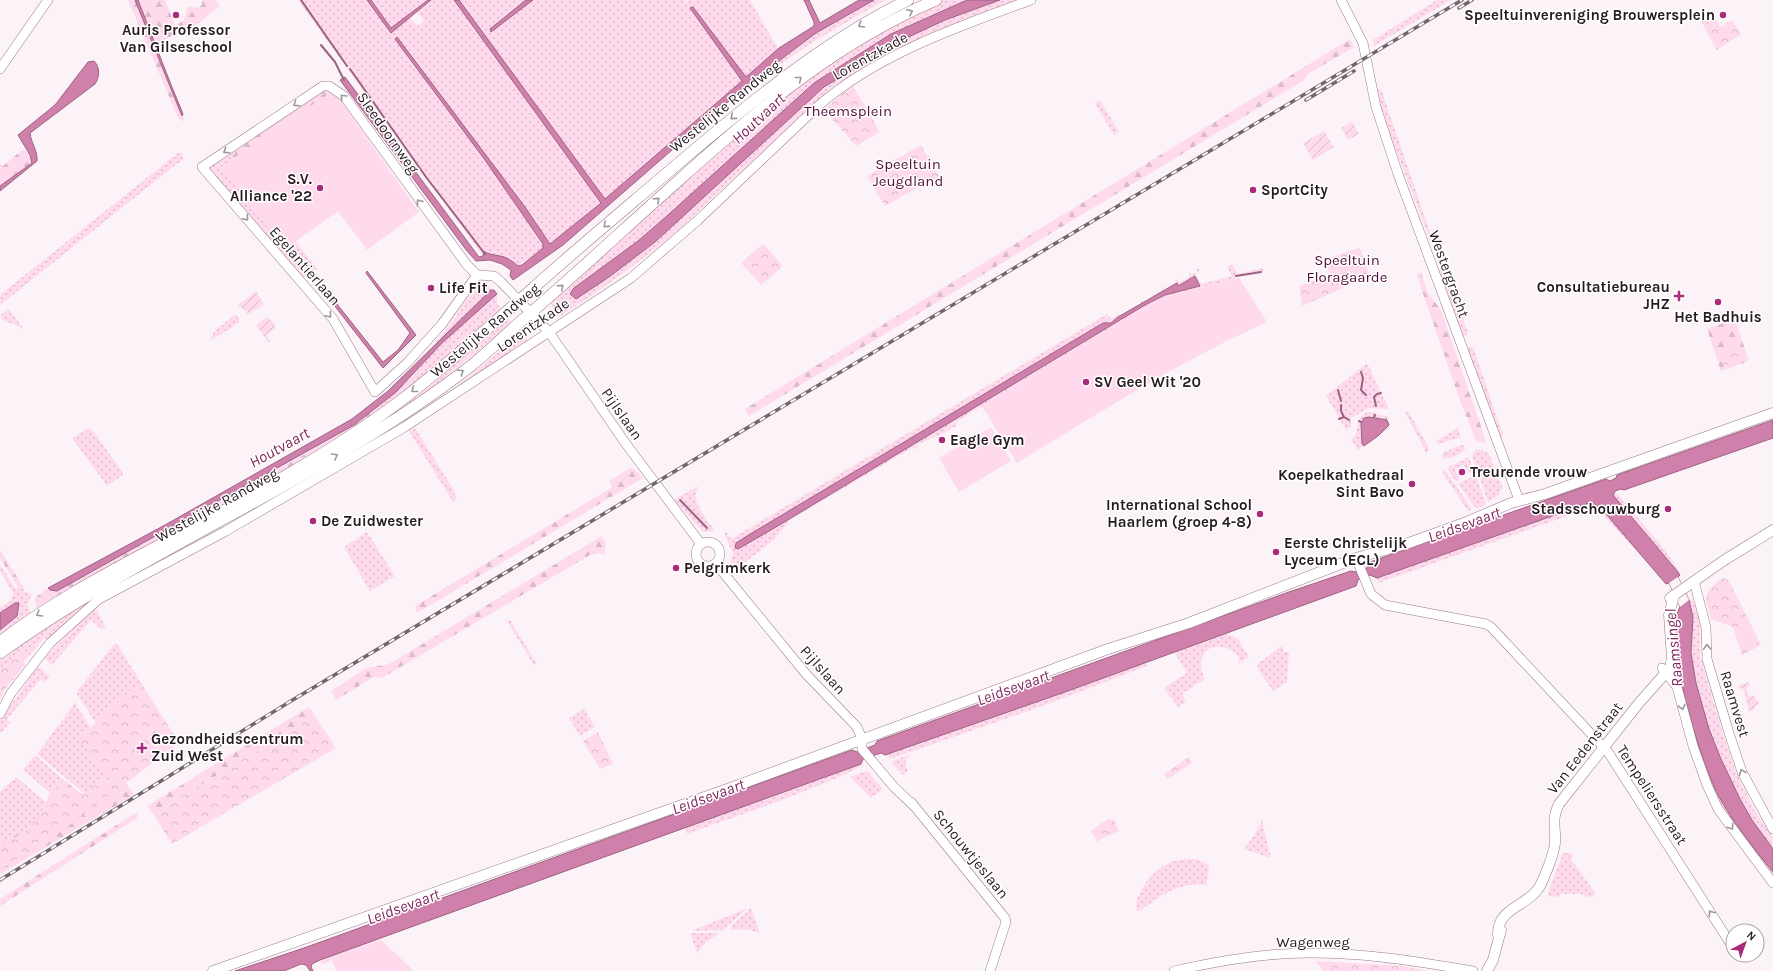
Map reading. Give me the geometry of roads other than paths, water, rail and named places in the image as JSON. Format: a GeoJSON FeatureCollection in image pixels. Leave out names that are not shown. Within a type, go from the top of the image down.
{"type":"FeatureCollection","features":[{"type":"Feature","properties":{"kind":"main road","name":"Westelijke Randweg"},"geometry":{"type":"LineString","coordinates":[[0,642],[30,620],[97,579],[218,513],[338,443],[403,398],[519,301],[700,145],[779,80],[818,52],[862,24],[908,0]]}},
{"type":"Feature","properties":{"kind":"main road","name":"Westelijke Randweg"},"geometry":{"type":"LineString","coordinates":[[0,653],[56,614],[103,585],[214,526],[384,426],[472,364],[532,313],[717,146],[808,72],[859,38],[913,10],[936,0]]}},
{"type":"Feature","properties":{"kind":"main road"},"geometry":{"type":"LineString","coordinates":[[213,971],[863,744],[1108,649],[1189,623],[1356,558],[1406,544],[1521,500],[1552,491],[1773,413]]}},
{"type":"Feature","properties":{"kind":"main road"},"geometry":{"type":"LineString","coordinates":[[1664,670],[1666,656],[1663,610],[1667,601],[1683,588],[1773,530]]}},
{"type":"Feature","properties":{"kind":"main road","name":"Van Eedenstraat"},"geometry":{"type":"LineString","coordinates":[[1488,971],[1493,960],[1498,935],[1506,916],[1536,897],[1542,891],[1549,875],[1557,840],[1556,812],[1559,804],[1664,670]]}},
{"type":"Feature","properties":{"kind":"street"},"geometry":{"type":"LineString","coordinates":[[0,69],[48,0]]}},
{"type":"Feature","properties":{"kind":"street","name":"Lorentzkade"},"geometry":{"type":"LineString","coordinates":[[0,714],[11,693],[36,659],[50,643],[99,599],[226,531],[403,428],[631,278],[697,221],[835,91],[855,77],[969,22],[1031,0]]}},
{"type":"Feature","properties":{"kind":"street","name":"Westergracht"},"geometry":{"type":"LineString","coordinates":[[1341,0],[1360,38],[1366,55],[1376,107],[1398,174],[1521,500]]}},
{"type":"Feature","properties":{"kind":"street","name":"Sleedoornweg"},"geometry":{"type":"LineString","coordinates":[[202,167],[323,86],[329,86],[344,96],[443,233],[467,265],[477,275]]}},
{"type":"Feature","properties":{"kind":"street","name":"Egelantierlaan"},"geometry":{"type":"LineString","coordinates":[[202,167],[333,319],[375,392],[407,362],[442,324],[477,275]]}},
{"type":"Feature","properties":{"kind":"street","name":"Pijlslaan"},"geometry":{"type":"LineString","coordinates":[[477,275],[494,276],[549,332],[648,475],[701,544]]}},
{"type":"Feature","properties":{"kind":"street"},"geometry":{"type":"LineString","coordinates":[[710,542],[717,545],[721,555],[716,564],[709,567],[698,562],[696,553],[701,544],[710,542]]}},
{"type":"Feature","properties":{"kind":"street","name":"Tempeliersstraat"},"geometry":{"type":"LineString","coordinates":[[1356,558],[1364,579],[1374,598],[1385,605],[1486,624],[1500,636],[1604,748],[1725,935]]}},
{"type":"Feature","properties":{"kind":"street","name":"Pijlslaan"},"geometry":{"type":"LineString","coordinates":[[716,564],[806,674],[857,727],[863,744],[874,758]]}},
{"type":"Feature","properties":{"kind":"street","name":"Raamvest"},"geometry":{"type":"LineString","coordinates":[[1694,581],[1706,627],[1707,659],[1728,733],[1742,772],[1773,828]]}},
{"type":"Feature","properties":{"kind":"street"},"geometry":{"type":"LineString","coordinates":[[1664,670],[1677,687],[1693,746],[1707,785],[1718,809],[1773,883]]}},
{"type":"Feature","properties":{"kind":"street","name":"Schouwtjeslaan"},"geometry":{"type":"LineString","coordinates":[[874,758],[898,783],[914,806],[1006,920],[990,971]]}},
{"type":"Feature","properties":{"kind":"street","name":"Wagenweg"},"geometry":{"type":"LineString","coordinates":[[1174,971],[1244,958],[1297,954],[1344,955],[1407,960],[1473,971]]}},
{"type":"Feature","properties":{"kind":"waterway"},"geometry":{"type":"LineString","coordinates":[[301,0],[347,66]]}},
{"type":"Feature","properties":{"kind":"waterway"},"geometry":{"type":"LineString","coordinates":[[321,45],[335,62],[344,80]]}},
{"type":"Feature","properties":{"kind":"waterway"},"geometry":{"type":"LineString","coordinates":[[350,69],[426,177],[485,254]]}},
{"type":"Feature","properties":{"kind":"waterway"},"geometry":{"type":"LineString","coordinates":[[1236,276],[1261,272]]}},
{"type":"Feature","properties":{"kind":"waterway"},"geometry":{"type":"LineString","coordinates":[[1361,372],[1363,378],[1361,390],[1366,395]]}},
{"type":"Feature","properties":{"kind":"waterway"},"geometry":{"type":"LineString","coordinates":[[1338,390],[1341,401]]}},
{"type":"Feature","properties":{"kind":"waterway"},"geometry":{"type":"LineString","coordinates":[[1376,406],[1374,397],[1381,393]]}},
{"type":"Feature","properties":{"kind":"waterway"},"geometry":{"type":"LineString","coordinates":[[1341,405],[1341,411],[1344,417]]}},
{"type":"Feature","properties":{"kind":"waterway"},"geometry":{"type":"LineString","coordinates":[[1339,419],[1344,417],[1349,420]]}},
{"type":"Feature","properties":{"kind":"waterway"},"geometry":{"type":"LineString","coordinates":[[680,500],[707,528]]}},
{"type":"Feature","properties":{"kind":"railway"},"geometry":{"type":"LineString","coordinates":[[0,880],[291,701],[1462,0]]}},
{"type":"Feature","properties":{"kind":"railway"},"geometry":{"type":"LineString","coordinates":[[1459,8],[1472,0]]}},
{"type":"Feature","properties":{"kind":"railway"},"geometry":{"type":"LineString","coordinates":[[1306,100],[1354,71]]}},
{"type":"Feature","properties":{"kind":"place","name":"Auris Professor Van Gilseschool"},"geometry":{"type":"Point","coordinates":[176,15]}},
{"type":"Feature","properties":{"kind":"place","name":"Speeltuinvereniging Brouwersplein"},"geometry":{"type":"Point","coordinates":[1723,15]}},
{"type":"Feature","properties":{"kind":"place","name":"S.V. Alliance '22"},"geometry":{"type":"Point","coordinates":[320,188]}},
{"type":"Feature","properties":{"kind":"place","name":"SportCity"},"geometry":{"type":"Point","coordinates":[1253,190]}},
{"type":"Feature","properties":{"kind":"place","name":"Life Fit"},"geometry":{"type":"Point","coordinates":[431,288]}},
{"type":"Feature","properties":{"kind":"place","name":"Consultatiebureau JHZ"},"geometry":{"type":"Point","coordinates":[1679,296]}},
{"type":"Feature","properties":{"kind":"place","name":"Het Badhuis"},"geometry":{"type":"Point","coordinates":[1718,302]}},
{"type":"Feature","properties":{"kind":"place","name":"SV Geel Wit '20"},"geometry":{"type":"Point","coordinates":[1086,382]}},
{"type":"Feature","properties":{"kind":"place","name":"Eagle Gym"},"geometry":{"type":"Point","coordinates":[942,440]}},
{"type":"Feature","properties":{"kind":"place","name":"Treurende vrouw"},"geometry":{"type":"Point","coordinates":[1462,472]}},
{"type":"Feature","properties":{"kind":"place","name":"Koepelkathedraal Sint Bavo"},"geometry":{"type":"Point","coordinates":[1412,484]}},
{"type":"Feature","properties":{"kind":"place","name":"Stadsschouwburg"},"geometry":{"type":"Point","coordinates":[1668,509]}},
{"type":"Feature","properties":{"kind":"place","name":"International School Haarlem (groep 4-8)"},"geometry":{"type":"Point","coordinates":[1260,514]}},
{"type":"Feature","properties":{"kind":"place","name":"De Zuidwester"},"geometry":{"type":"Point","coordinates":[313,521]}},
{"type":"Feature","properties":{"kind":"place","name":"Eerste Christelijk Lyceum (ECL)"},"geometry":{"type":"Point","coordinates":[1276,552]}},
{"type":"Feature","properties":{"kind":"place","name":"Pelgrimkerk"},"geometry":{"type":"Point","coordinates":[676,568]}},
{"type":"Feature","properties":{"kind":"place","name":"Gezondheidscentrum Zuid West"},"geometry":{"type":"Point","coordinates":[142,748]}},
{"type":"Feature","properties":{"kind":"park label","name":"Theemsplein"},"geometry":{"type":"Point","coordinates":[848,111]}},
{"type":"Feature","properties":{"kind":"park label","name":"Speeltuin Jeugdland"},"geometry":{"type":"Point","coordinates":[908,172]}},
{"type":"Feature","properties":{"kind":"park label","name":"Speeltuin Floragaarde"},"geometry":{"type":"Point","coordinates":[1347,268]}},
{"type":"Feature","properties":{"kind":"water label","name":"Houtvaart"},"geometry":{"type":"Point","coordinates":[758,118]}},
{"type":"Feature","properties":{"kind":"water label","name":"Houtvaart"},"geometry":{"type":"Point","coordinates":[279,447]}},
{"type":"Feature","properties":{"kind":"water label","name":"Leidsevaart"},"geometry":{"type":"Point","coordinates":[1464,524]}},
{"type":"Feature","properties":{"kind":"water label","name":"Raamsingel"},"geometry":{"type":"Point","coordinates":[1673,648]}},
{"type":"Feature","properties":{"kind":"water label","name":"Leidsevaart"},"geometry":{"type":"Point","coordinates":[1013,687]}},
{"type":"Feature","properties":{"kind":"water label","name":"Leidsevaart"},"geometry":{"type":"Point","coordinates":[708,796]}},
{"type":"Feature","properties":{"kind":"water label","name":"Leidsevaart"},"geometry":{"type":"Point","coordinates":[403,906]}}]}
